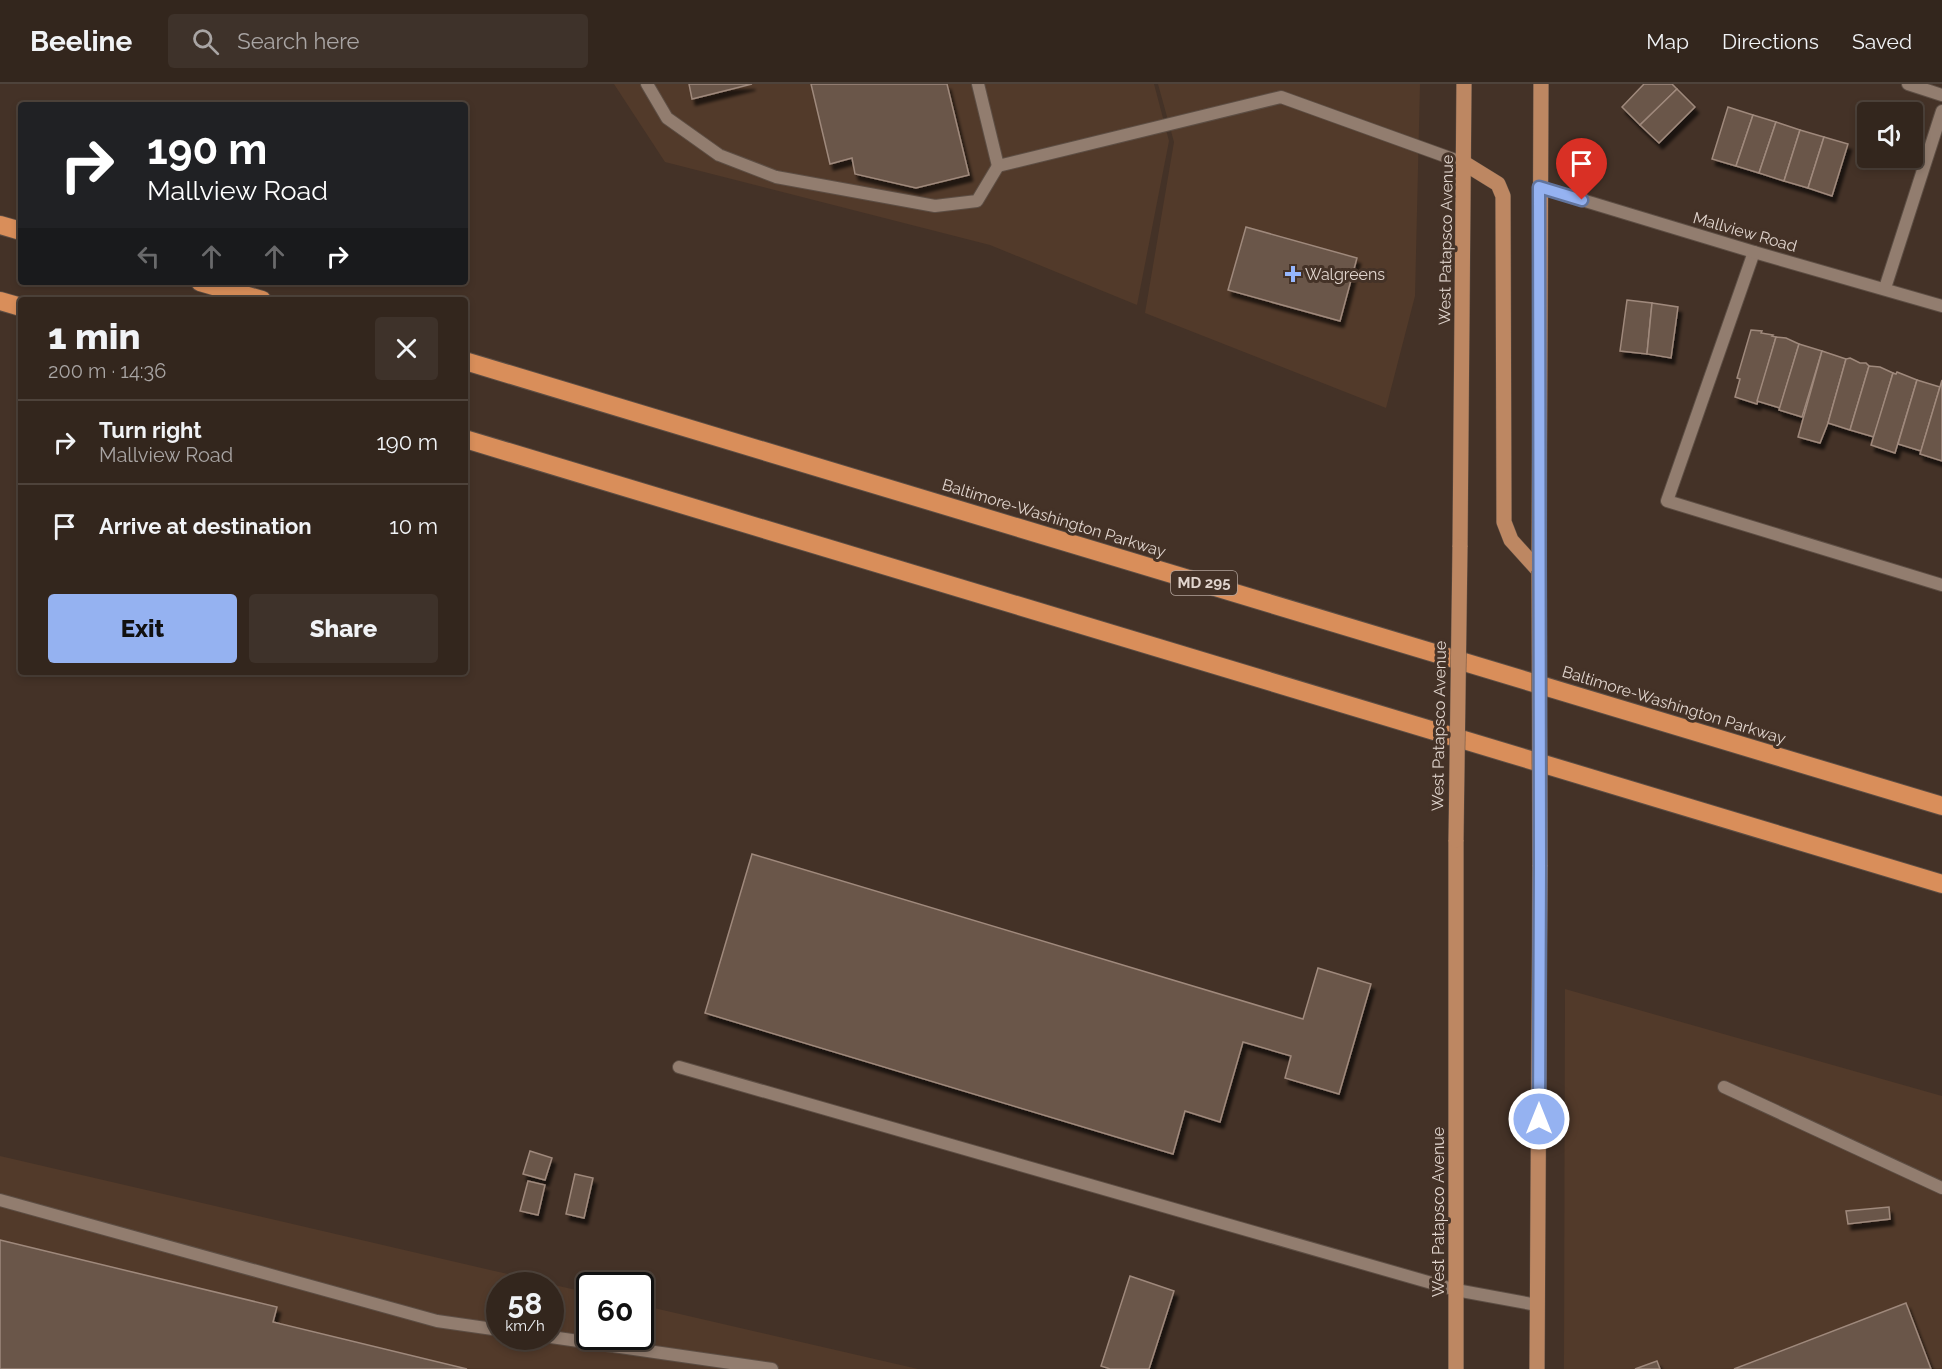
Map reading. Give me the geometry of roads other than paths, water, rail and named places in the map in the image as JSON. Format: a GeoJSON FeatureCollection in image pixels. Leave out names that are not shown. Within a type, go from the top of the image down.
{"type":"FeatureCollection","features":[{"type":"Feature","properties":{"kind":"highway"},"geometry":{"type":"LineString","coordinates":[[0,225],[18,230]]}},
{"type":"Feature","properties":{"kind":"highway"},"geometry":{"type":"LineString","coordinates":[[210,285],[252,297]]}},
{"type":"Feature","properties":{"kind":"highway"},"geometry":{"type":"LineString","coordinates":[[0,301],[18,306]]}},
{"type":"Feature","properties":{"kind":"highway","name":"Baltimore-Washington Parkway"},"geometry":{"type":"LineString","coordinates":[[468,362],[1942,806]]}},
{"type":"Feature","properties":{"kind":"highway"},"geometry":{"type":"LineString","coordinates":[[468,440],[1942,884]]}},
{"type":"Feature","properties":{"kind":"main road","name":"West Patapsco Avenue"},"geometry":{"type":"LineString","coordinates":[[1456,1369],[1456,840],[1464,84]]}},
{"type":"Feature","properties":{"kind":"main road"},"geometry":{"type":"LineString","coordinates":[[1537,1369],[1541,84]]}},
{"type":"Feature","properties":{"kind":"main road"},"geometry":{"type":"LineString","coordinates":[[1464,163],[1498,184],[1503,196],[1504,522],[1511,540],[1539,571]]}},
{"type":"Feature","properties":{"kind":"street"},"geometry":{"type":"LineString","coordinates":[[647,84],[667,118],[719,155],[776,177],[935,206],[977,201],[998,166],[978,84]]}},
{"type":"Feature","properties":{"kind":"street"},"geometry":{"type":"LineString","coordinates":[[1908,84],[1942,95]]}},
{"type":"Feature","properties":{"kind":"street"},"geometry":{"type":"LineString","coordinates":[[998,166],[1281,97],[1464,163]]}},
{"type":"Feature","properties":{"kind":"street"},"geometry":{"type":"LineString","coordinates":[[1885,288],[1942,111]]}},
{"type":"Feature","properties":{"kind":"street","name":"Mallview Road"},"geometry":{"type":"LineString","coordinates":[[1539,187],[1942,306]]}},
{"type":"Feature","properties":{"kind":"street"},"geometry":{"type":"LineString","coordinates":[[1754,252],[1667,501],[1942,585]]}},
{"type":"Feature","properties":{"kind":"street"},"geometry":{"type":"LineString","coordinates":[[679,1067],[1456,1290],[1537,1305]]}},
{"type":"Feature","properties":{"kind":"street"},"geometry":{"type":"LineString","coordinates":[[1724,1087],[1942,1188]]}},
{"type":"Feature","properties":{"kind":"street"},"geometry":{"type":"LineString","coordinates":[[0,1200],[437,1321],[486,1328]]}},
{"type":"Feature","properties":{"kind":"street"},"geometry":{"type":"LineString","coordinates":[[564,1339],[772,1369]]}},
{"type":"Feature","properties":{"kind":"place","name":"Walgreens"},"geometry":{"type":"Point","coordinates":[1293,274]}}]}
